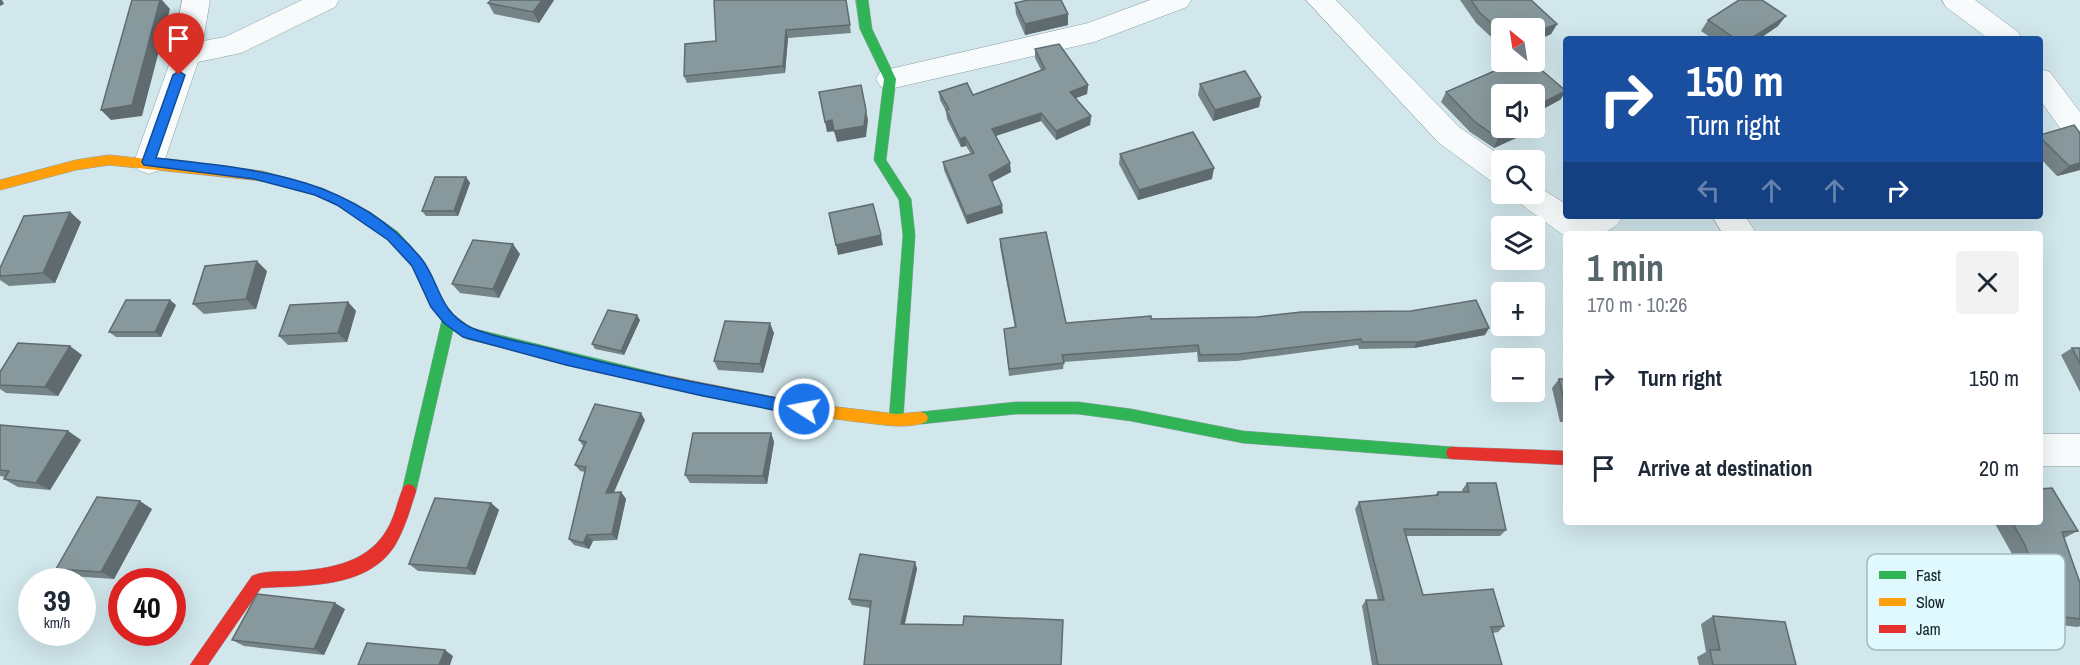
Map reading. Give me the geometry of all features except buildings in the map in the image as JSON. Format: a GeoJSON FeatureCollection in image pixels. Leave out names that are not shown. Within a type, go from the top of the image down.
{"type":"FeatureCollection","features":[{"type":"Feature","properties":{"kind":"street"},"geometry":{"type":"LineString","coordinates":[[148,162],[186,54],[196,0]]}},
{"type":"Feature","properties":{"kind":"street"},"geometry":{"type":"LineString","coordinates":[[186,54],[231,46],[325,0]]}},
{"type":"Feature","properties":{"kind":"street"},"geometry":{"type":"LineString","coordinates":[[862,0],[866,29],[890,79],[880,160],[904,199],[909,235],[896,420]]}},
{"type":"Feature","properties":{"kind":"street"},"geometry":{"type":"LineString","coordinates":[[890,79],[1094,32],[1177,0]]}},
{"type":"Feature","properties":{"kind":"street"},"geometry":{"type":"LineString","coordinates":[[1320,0],[1449,135],[1491,165]]}},
{"type":"Feature","properties":{"kind":"street"},"geometry":{"type":"LineString","coordinates":[[1956,0],[2004,36]]}},
{"type":"Feature","properties":{"kind":"street"},"geometry":{"type":"LineString","coordinates":[[2043,84],[2080,134]]}},
{"type":"Feature","properties":{"kind":"street"},"geometry":{"type":"LineString","coordinates":[[0,185],[98,162],[148,162],[254,174],[318,191],[342,201],[393,236],[417,262],[435,303],[449,319],[467,333],[566,359],[703,390],[804,409],[896,420],[1016,408],[1078,408],[1276,440],[1563,458]]}},
{"type":"Feature","properties":{"kind":"street"},"geometry":{"type":"LineString","coordinates":[[1543,204],[1563,218]]}},
{"type":"Feature","properties":{"kind":"street"},"geometry":{"type":"LineString","coordinates":[[1564,219],[1580,230],[1602,219]]}},
{"type":"Feature","properties":{"kind":"street"},"geometry":{"type":"LineString","coordinates":[[1729,219],[1739,231]]}},
{"type":"Feature","properties":{"kind":"street"},"geometry":{"type":"LineString","coordinates":[[198,665],[257,580],[344,574],[379,556],[402,521],[449,319]]}},
{"type":"Feature","properties":{"kind":"street"},"geometry":{"type":"LineString","coordinates":[[2043,450],[2080,450]]}},
{"type":"Feature","properties":{"kind":"traffic: fast"},"geometry":{"type":"LineString","coordinates":[[862,0],[866,29],[890,79],[880,160],[905,199],[909,235],[896,420]]}},
{"type":"Feature","properties":{"kind":"traffic: fast"},"geometry":{"type":"LineString","coordinates":[[262,176],[318,191],[366,216],[393,236],[417,263],[436,304],[449,319],[467,333],[664,381]]}},
{"type":"Feature","properties":{"kind":"traffic: fast"},"geometry":{"type":"LineString","coordinates":[[409,491],[449,319]]}},
{"type":"Feature","properties":{"kind":"traffic: fast"},"geometry":{"type":"LineString","coordinates":[[921,418],[1016,408],[1078,408],[1131,415],[1243,437],[1453,453]]}},
{"type":"Feature","properties":{"kind":"traffic: slow"},"geometry":{"type":"LineString","coordinates":[[0,185],[76,165],[109,160],[262,176]]}},
{"type":"Feature","properties":{"kind":"traffic: slow"},"geometry":{"type":"LineString","coordinates":[[664,381],[804,409],[896,420],[921,418]]}},
{"type":"Feature","properties":{"kind":"traffic: jam"},"geometry":{"type":"LineString","coordinates":[[1453,453],[1563,458]]}},
{"type":"Feature","properties":{"kind":"traffic: jam"},"geometry":{"type":"LineString","coordinates":[[198,665],[257,581],[334,574],[355,569],[372,559],[387,543],[399,521],[409,491]]}},
{"type":"Feature","properties":{"kind":"route"},"geometry":{"type":"LineString","coordinates":[[179,75],[148,162],[254,174],[318,191],[342,201],[393,236],[417,262],[435,303],[449,319],[467,333],[566,359],[703,390],[804,409]]}}]}
